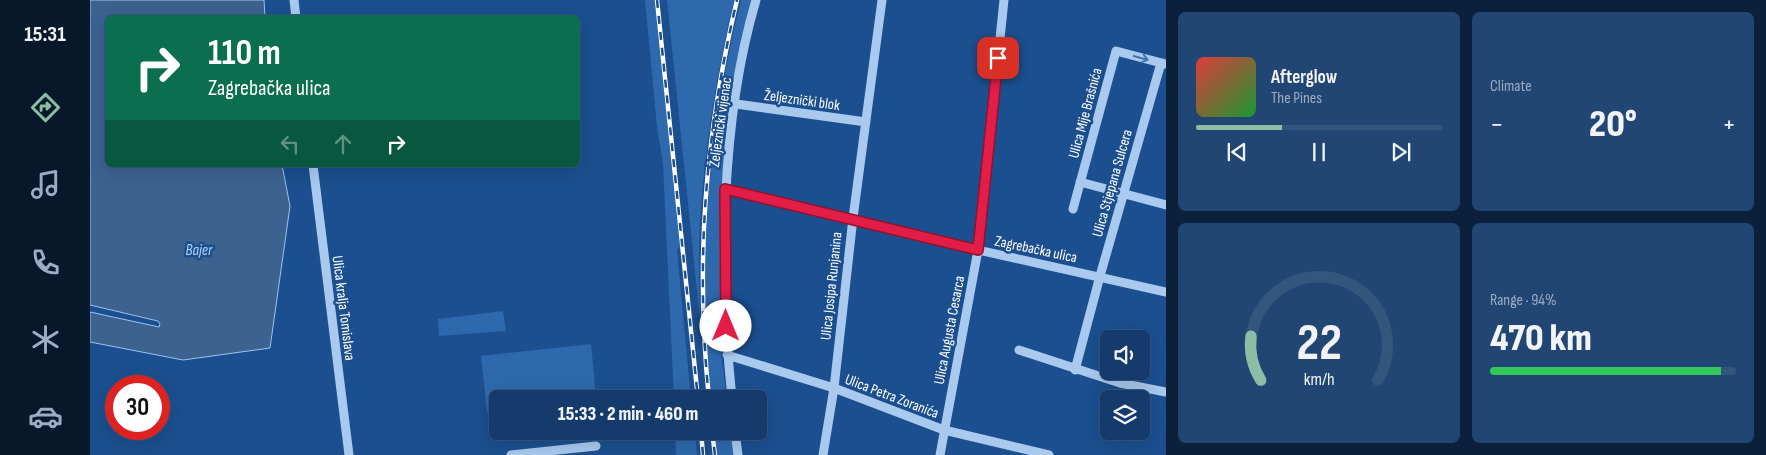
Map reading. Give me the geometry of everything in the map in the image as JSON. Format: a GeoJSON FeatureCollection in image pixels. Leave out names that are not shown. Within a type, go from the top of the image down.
{"type":"FeatureCollection","features":[{"type":"Feature","properties":{"kind":"street"},"geometry":{"type":"LineString","coordinates":[[294,0],[296,15]]}},
{"type":"Feature","properties":{"kind":"street","name":"Željeznički vijenac"},"geometry":{"type":"LineString","coordinates":[[731,390],[727,355],[725,189],[736,104],[756,0]]}},
{"type":"Feature","properties":{"kind":"street","name":"Ulica Josipa Runjanina"},"geometry":{"type":"LineString","coordinates":[[823,455],[834,388],[853,218],[882,0]]}},
{"type":"Feature","properties":{"kind":"street","name":"Ulica Augusta Cesarca"},"geometry":{"type":"LineString","coordinates":[[940,455],[978,250],[1004,0]]}},
{"type":"Feature","properties":{"kind":"street","name":"Ulica Mije Brašnića"},"geometry":{"type":"LineString","coordinates":[[1073,209],[1116,51],[1163,64]]}},
{"type":"Feature","properties":{"kind":"street","name":"Ulica Stjepana Sulcera"},"geometry":{"type":"LineString","coordinates":[[1076,370],[1123,193],[1163,64]]}},
{"type":"Feature","properties":{"kind":"street","name":"Željeznički blok"},"geometry":{"type":"LineString","coordinates":[[736,104],[866,122]]}},
{"type":"Feature","properties":{"kind":"street","name":"Ulica kralja Tomislava"},"geometry":{"type":"LineString","coordinates":[[312,167],[349,455]]}},
{"type":"Feature","properties":{"kind":"street","name":"Ulica Mije Brašnića"},"geometry":{"type":"LineString","coordinates":[[1080,182],[1166,206]]}},
{"type":"Feature","properties":{"kind":"street","name":"Zagrebačka ulica"},"geometry":{"type":"LineString","coordinates":[[725,189],[853,218],[978,250],[1166,292]]}},
{"type":"Feature","properties":{"kind":"street"},"geometry":{"type":"LineString","coordinates":[[1019,350],[1120,383],[1166,392]]}},
{"type":"Feature","properties":{"kind":"street","name":"Ulica Petra Zoranića"},"geometry":{"type":"LineString","coordinates":[[727,355],[834,388],[944,430],[1049,455]]}},
{"type":"Feature","properties":{"kind":"street"},"geometry":{"type":"LineString","coordinates":[[736,440],[738,455]]}},
{"type":"Feature","properties":{"kind":"street"},"geometry":{"type":"LineString","coordinates":[[511,455],[596,446]]}},
{"type":"Feature","properties":{"kind":"shaded area"},"geometry":{"type":"Polygon","coordinates":[[[645,0],[655,0],[680,247],[677,250],[690,390],[674,390],[663,164],[657,127],[645,0]]]}},
{"type":"Feature","properties":{"kind":"shaded area"},"geometry":{"type":"Polygon","coordinates":[[[667,0],[734,0],[717,81],[705,163],[699,246],[701,329],[667,0]]]}},
{"type":"Feature","properties":{"kind":"shaded area"},"geometry":{"type":"Polygon","coordinates":[[[741,0],[752,0],[744,31],[721,288],[721,354],[726,390],[710,390],[705,298],[708,198],[720,98],[741,0]]]}},
{"type":"Feature","properties":{"kind":"shaded area"},"geometry":{"type":"Polygon","coordinates":[[[503,311],[506,331],[439,336],[438,319],[503,311]]]}},
{"type":"Feature","properties":{"kind":"shaded area"},"geometry":{"type":"Polygon","coordinates":[[[591,344],[595,390],[489,390],[489,412],[487,412],[481,356],[591,344]]]}},
{"type":"Feature","properties":{"kind":"shaded area"},"geometry":{"type":"Polygon","coordinates":[[[675,440],[696,440],[697,455],[676,455],[675,440]]]}},
{"type":"Feature","properties":{"kind":"shaded area"},"geometry":{"type":"Polygon","coordinates":[[[715,440],[732,440],[734,455],[717,455],[715,440]]]}},
{"type":"Feature","properties":{"kind":"water","name":"Bajer"},"geometry":{"type":"Polygon","coordinates":[[[90,0],[264,0],[265,15],[105,15],[105,167],[282,167],[290,206],[270,348],[183,360],[90,342],[90,312],[159,327],[160,324],[158,321],[90,305],[90,0]]]}},
{"type":"Feature","properties":{"kind":"railway"},"geometry":{"type":"LineString","coordinates":[[657,0],[697,390]]}},
{"type":"Feature","properties":{"kind":"railway"},"geometry":{"type":"LineString","coordinates":[[708,390],[703,297],[703,247],[706,198],[717,100],[737,0]]}},
{"type":"Feature","properties":{"kind":"railway"},"geometry":{"type":"LineString","coordinates":[[702,440],[703,455]]}},
{"type":"Feature","properties":{"kind":"railway"},"geometry":{"type":"LineString","coordinates":[[713,440],[715,455]]}},
{"type":"Feature","properties":{"kind":"route"},"geometry":{"type":"LineString","coordinates":[[726,326],[725,189],[853,218],[978,250],[998,58]]}}]}
